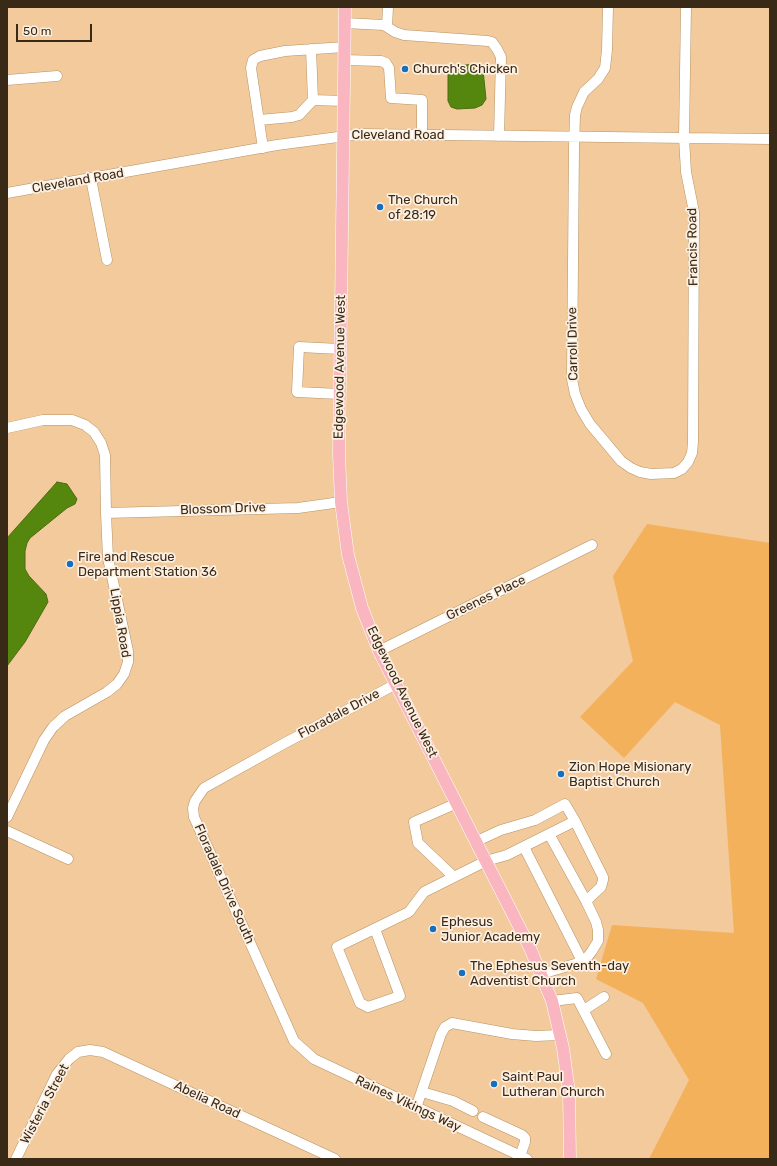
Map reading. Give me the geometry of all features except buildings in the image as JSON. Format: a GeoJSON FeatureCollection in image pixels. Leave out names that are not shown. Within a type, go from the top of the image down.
{"type":"FeatureCollection","features":[{"type":"Feature","properties":{"kind":"main road","name":"Edgewood Avenue West"},"geometry":{"type":"LineString","coordinates":[[344,7],[344,136],[339,454],[341,502],[347,551],[362,608],[379,651],[477,841],[530,948],[552,1001],[563,1048],[569,1092],[570,1159]]}},
{"type":"Feature","properties":{"kind":"street"},"geometry":{"type":"LineString","coordinates":[[387,27],[388,7]]}},
{"type":"Feature","properties":{"kind":"street","name":"Carroll Drive"},"geometry":{"type":"LineString","coordinates":[[608,7],[608,50],[605,68],[598,79],[584,92],[575,115],[572,379],[575,394],[581,409],[590,424],[622,461],[631,468],[640,472],[651,474],[674,473],[682,469],[688,462]]}},
{"type":"Feature","properties":{"kind":"street","name":"Francis Road"},"geometry":{"type":"LineString","coordinates":[[686,7],[684,138],[686,172],[694,212],[693,442],[692,453],[688,462]]}},
{"type":"Feature","properties":{"kind":"street"},"geometry":{"type":"LineString","coordinates":[[344,23],[384,25],[395,32],[404,35],[492,42],[501,57],[499,136]]}},
{"type":"Feature","properties":{"kind":"street"},"geometry":{"type":"LineString","coordinates":[[263,148],[251,68],[253,60],[260,56],[270,54],[344,47]]}},
{"type":"Feature","properties":{"kind":"street"},"geometry":{"type":"LineString","coordinates":[[259,120],[299,115],[313,100],[311,49]]}},
{"type":"Feature","properties":{"kind":"street"},"geometry":{"type":"LineString","coordinates":[[344,60],[381,61],[386,63],[389,68],[390,98],[422,100],[422,135]]}},
{"type":"Feature","properties":{"kind":"street"},"geometry":{"type":"LineString","coordinates":[[7,80],[57,76]]}},
{"type":"Feature","properties":{"kind":"street"},"geometry":{"type":"LineString","coordinates":[[313,100],[344,101]]}},
{"type":"Feature","properties":{"kind":"street","name":"Cleveland Road"},"geometry":{"type":"LineString","coordinates":[[7,193],[263,148],[361,134],[770,139]]}},
{"type":"Feature","properties":{"kind":"street"},"geometry":{"type":"LineString","coordinates":[[91,179],[107,260]]}},
{"type":"Feature","properties":{"kind":"street"},"geometry":{"type":"LineString","coordinates":[[340,349],[299,347],[297,392],[340,394]]}},
{"type":"Feature","properties":{"kind":"street","name":"Lippia Road"},"geometry":{"type":"LineString","coordinates":[[7,428],[43,420],[72,420],[85,425],[94,432],[101,443],[105,455],[108,558],[128,651],[128,662],[124,674],[117,684],[107,692],[65,716],[53,727],[44,740],[7,817]]}},
{"type":"Feature","properties":{"kind":"street","name":"Blossom Drive"},"geometry":{"type":"LineString","coordinates":[[106,513],[298,508],[341,502]]}},
{"type":"Feature","properties":{"kind":"street","name":"Greenes Place"},"geometry":{"type":"LineString","coordinates":[[379,651],[592,545]]}},
{"type":"Feature","properties":{"kind":"street","name":"Floradale Drive"},"geometry":{"type":"LineString","coordinates":[[283,744],[396,684]]}},
{"type":"Feature","properties":{"kind":"street","name":"Floradale Drive South"},"geometry":{"type":"LineString","coordinates":[[283,744],[204,788],[198,794],[193,808],[194,817],[294,1041]]}},
{"type":"Feature","properties":{"kind":"street"},"geometry":{"type":"LineString","coordinates":[[454,877],[418,842],[414,822],[457,803]]}},
{"type":"Feature","properties":{"kind":"street"},"geometry":{"type":"LineString","coordinates":[[477,841],[498,832],[535,820],[565,804],[576,821],[604,880],[601,887],[586,901]]}},
{"type":"Feature","properties":{"kind":"street"},"geometry":{"type":"LineString","coordinates":[[375,929],[400,996],[368,1007],[360,1003],[337,947],[409,912],[424,892],[486,860],[507,855],[576,821]]}},
{"type":"Feature","properties":{"kind":"street"},"geometry":{"type":"LineString","coordinates":[[7,831],[68,859]]}},
{"type":"Feature","properties":{"kind":"street"},"geometry":{"type":"LineString","coordinates":[[541,974],[582,961],[592,951],[598,941],[597,926],[586,901],[549,834]]}},
{"type":"Feature","properties":{"kind":"street"},"geometry":{"type":"LineString","coordinates":[[524,847],[582,961]]}},
{"type":"Feature","properties":{"kind":"street"},"geometry":{"type":"LineString","coordinates":[[584,1010],[604,997]]}},
{"type":"Feature","properties":{"kind":"street"},"geometry":{"type":"LineString","coordinates":[[552,1001],[577,998],[606,1054]]}},
{"type":"Feature","properties":{"kind":"street"},"geometry":{"type":"LineString","coordinates":[[416,1108],[441,1034],[445,1027],[452,1023],[512,1034],[536,1036],[560,1035]]}},
{"type":"Feature","properties":{"kind":"street","name":"Raines Vikings Way"},"geometry":{"type":"LineString","coordinates":[[294,1041],[314,1059],[523,1158]]}},
{"type":"Feature","properties":{"kind":"street","name":"Abelia Road"},"geometry":{"type":"LineString","coordinates":[[78,1052],[90,1050],[103,1052],[334,1159]]}},
{"type":"Feature","properties":{"kind":"street","name":"Wisteria Street"},"geometry":{"type":"LineString","coordinates":[[16,1159],[57,1074],[69,1058],[78,1052]]}},
{"type":"Feature","properties":{"kind":"street"},"geometry":{"type":"LineString","coordinates":[[422,1092],[452,1101],[473,1111]]}},
{"type":"Feature","properties":{"kind":"street"},"geometry":{"type":"LineString","coordinates":[[483,1117],[522,1135],[525,1138],[523,1158]]}},
{"type":"Feature","properties":{"kind":"shaded area"},"geometry":{"type":"Polygon","coordinates":[[[473,64],[478,65],[483,70],[486,99],[482,105],[475,108],[457,109],[451,107],[448,101],[448,72],[452,67],[473,64]]]}},
{"type":"Feature","properties":{"kind":"shaded area"},"geometry":{"type":"Polygon","coordinates":[[[57,482],[67,484],[77,499],[75,504],[67,508],[30,538],[27,543],[25,551],[25,569],[29,576],[46,594],[48,602],[25,642],[7,666],[7,538],[57,482]]]}},
{"type":"Feature","properties":{"kind":"shaded area"},"geometry":{"type":"Polygon","coordinates":[[[647,524],[770,543],[770,1159],[649,1159],[689,1080],[643,1003],[596,979],[612,925],[734,933],[720,725],[675,702],[624,758],[580,717],[633,661],[613,576],[647,524]]]}},
{"type":"Feature","properties":{"kind":"place","name":"Church's Chicken"},"geometry":{"type":"Point","coordinates":[405,69]}},
{"type":"Feature","properties":{"kind":"place","name":"The Church of 28:19"},"geometry":{"type":"Point","coordinates":[380,207]}},
{"type":"Feature","properties":{"kind":"place","name":"Fire and Rescue Department Station 36"},"geometry":{"type":"Point","coordinates":[70,564]}},
{"type":"Feature","properties":{"kind":"place","name":"Zion Hope Misionary Baptist Church"},"geometry":{"type":"Point","coordinates":[561,774]}},
{"type":"Feature","properties":{"kind":"place","name":"Ephesus Junior Academy"},"geometry":{"type":"Point","coordinates":[433,929]}},
{"type":"Feature","properties":{"kind":"place","name":"The Ephesus Seventh-day Adventist Church"},"geometry":{"type":"Point","coordinates":[462,973]}},
{"type":"Feature","properties":{"kind":"place","name":"Saint Paul Lutheran Church"},"geometry":{"type":"Point","coordinates":[494,1084]}}]}
